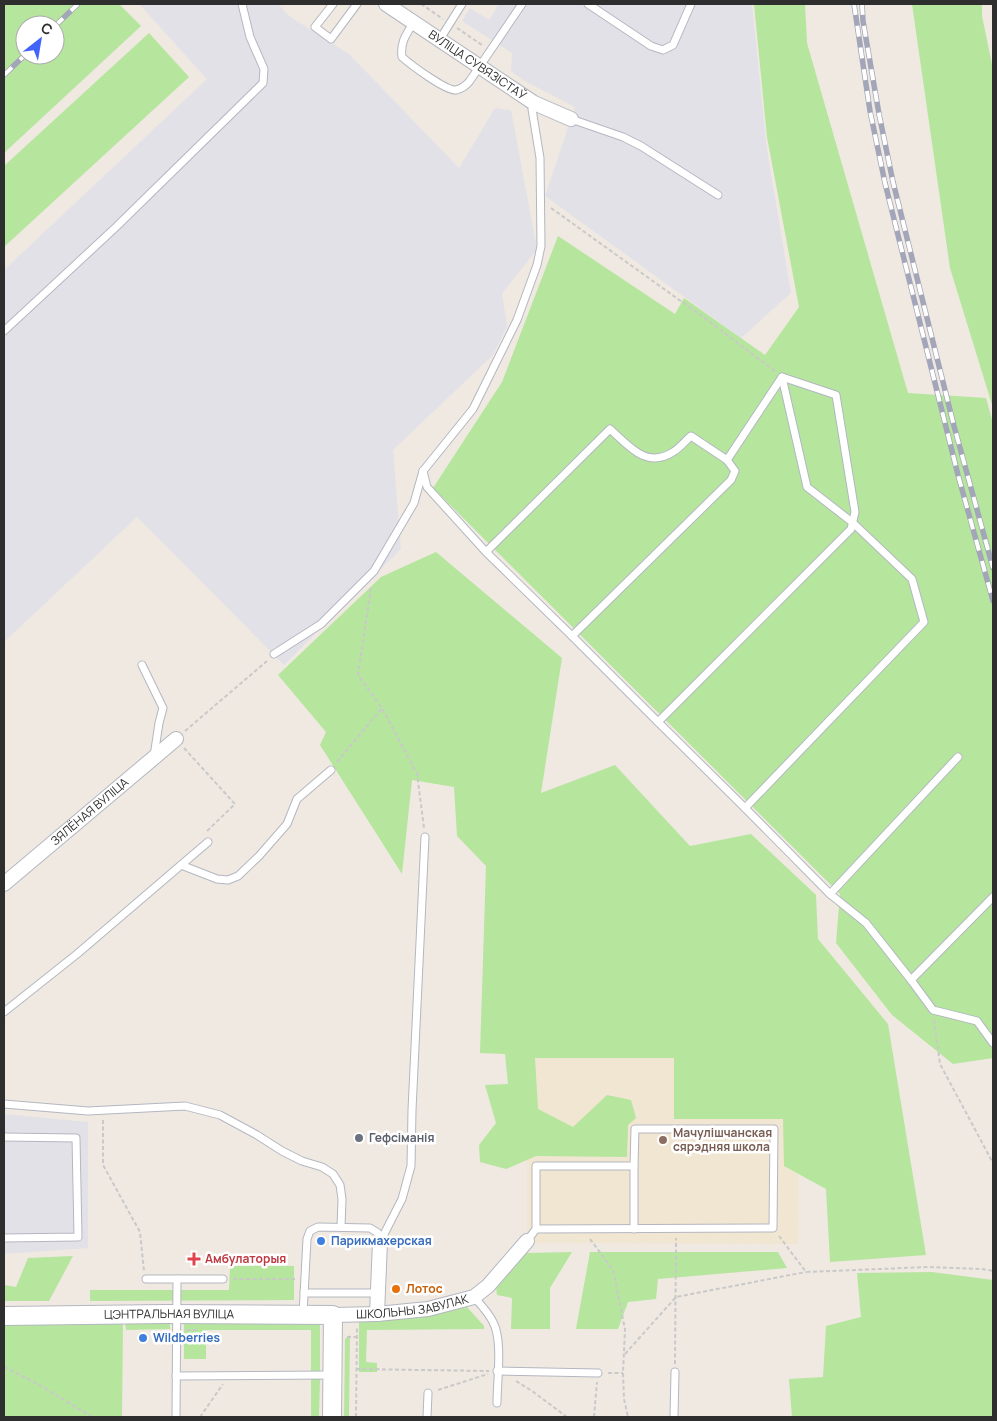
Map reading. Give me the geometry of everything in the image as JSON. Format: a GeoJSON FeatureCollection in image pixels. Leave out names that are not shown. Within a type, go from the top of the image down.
{"type":"FeatureCollection","features":[{"type":"Feature","properties":{"kind":"street","name":"ВУЛІЦА СУВЯЗІСТАЎ"},"geometry":{"type":"LineString","coordinates":[[386,4],[534,103],[572,119]]}},
{"type":"Feature","properties":{"kind":"street","name":"ЗЯЛЁНАЯ ВУЛІЦА"},"geometry":{"type":"LineString","coordinates":[[4,884],[176,739]]}},
{"type":"Feature","properties":{"kind":"street","name":"ШКОЛЬНЫ ЗАВУЛАК"},"geometry":{"type":"LineString","coordinates":[[334,1314],[377,1314],[428,1310],[474,1297],[488,1286],[527,1241]]}},
{"type":"Feature","properties":{"kind":"street"},"geometry":{"type":"LineString","coordinates":[[377,1314],[380,1242]]}},
{"type":"Feature","properties":{"kind":"street"},"geometry":{"type":"LineString","coordinates":[[332,1417],[334,1314]]}},
{"type":"Feature","properties":{"kind":"street","name":"ЦЭНТРАЛЬНАЯ ВУЛІЦА"},"geometry":{"type":"LineString","coordinates":[[4,1316],[334,1314]]}},
{"type":"Feature","properties":{"kind":"lane"},"geometry":{"type":"LineString","coordinates":[[4,331],[116,227],[262,83],[264,69],[250,37],[242,4]]}},
{"type":"Feature","properties":{"kind":"lane"},"geometry":{"type":"LineString","coordinates":[[333,4],[315,27],[331,39],[357,4]]}},
{"type":"Feature","properties":{"kind":"lane"},"geometry":{"type":"LineString","coordinates":[[440,40],[462,4]]}},
{"type":"Feature","properties":{"kind":"lane"},"geometry":{"type":"LineString","coordinates":[[414,22],[404,37],[400,48],[402,57],[412,66],[454,91],[463,88],[469,82],[522,4]]}},
{"type":"Feature","properties":{"kind":"lane"},"geometry":{"type":"LineString","coordinates":[[588,4],[651,46],[663,50],[673,45],[691,4]]}},
{"type":"Feature","properties":{"kind":"lane"},"geometry":{"type":"LineString","coordinates":[[274,654],[321,624],[374,571],[414,503],[423,471],[473,409],[517,320],[537,265],[541,246],[540,158],[532,109],[534,103]]}},
{"type":"Feature","properties":{"kind":"lane"},"geometry":{"type":"LineString","coordinates":[[572,119],[623,137],[641,146],[718,195]]}},
{"type":"Feature","properties":{"kind":"lane"},"geometry":{"type":"LineString","coordinates":[[727,460],[782,377]]}},
{"type":"Feature","properties":{"kind":"lane"},"geometry":{"type":"LineString","coordinates":[[658,722],[851,529],[855,512],[836,395],[782,377]]}},
{"type":"Feature","properties":{"kind":"lane"},"geometry":{"type":"LineString","coordinates":[[745,808],[924,622],[912,579],[852,522],[807,487],[782,377]]}},
{"type":"Feature","properties":{"kind":"lane"},"geometry":{"type":"LineString","coordinates":[[486,552],[610,429],[646,458],[658,458],[674,452],[691,436],[727,460],[736,471],[731,480],[572,636]]}},
{"type":"Feature","properties":{"kind":"lane"},"geometry":{"type":"LineString","coordinates":[[423,471],[427,487],[486,552],[830,894],[866,923],[932,1010],[977,1022],[993,1043]]}},
{"type":"Feature","properties":{"kind":"lane"},"geometry":{"type":"LineString","coordinates":[[142,665],[163,708],[158,724],[153,758]]}},
{"type":"Feature","properties":{"kind":"lane"},"geometry":{"type":"LineString","coordinates":[[830,894],[958,757]]}},
{"type":"Feature","properties":{"kind":"lane"},"geometry":{"type":"LineString","coordinates":[[181,865],[217,880],[228,880],[238,876],[259,856],[287,824],[297,799],[331,770]]}},
{"type":"Feature","properties":{"kind":"lane"},"geometry":{"type":"LineString","coordinates":[[380,1242],[402,1199],[412,1166],[412,1110],[425,837]]}},
{"type":"Feature","properties":{"kind":"lane"},"geometry":{"type":"LineString","coordinates":[[4,1012],[77,954],[208,842]]}},
{"type":"Feature","properties":{"kind":"lane"},"geometry":{"type":"LineString","coordinates":[[911,980],[993,897]]}},
{"type":"Feature","properties":{"kind":"lane"},"geometry":{"type":"LineString","coordinates":[[4,1104],[88,1110],[185,1106],[220,1115],[302,1161],[322,1167],[333,1174],[340,1185],[341,1227]]}},
{"type":"Feature","properties":{"kind":"lane"},"geometry":{"type":"LineString","coordinates":[[536,1229],[634,1229],[676,1229],[773,1228],[774,1129],[635,1129],[634,1229]]}},
{"type":"Feature","properties":{"kind":"lane"},"geometry":{"type":"LineString","coordinates":[[4,1137],[76,1138],[78,1238],[4,1238]]}},
{"type":"Feature","properties":{"kind":"lane"},"geometry":{"type":"LineString","coordinates":[[527,1241],[536,1229],[536,1166],[634,1166]]}},
{"type":"Feature","properties":{"kind":"lane"},"geometry":{"type":"LineString","coordinates":[[303,1314],[307,1238],[310,1231],[318,1227],[370,1228],[378,1233],[380,1242]]}},
{"type":"Feature","properties":{"kind":"lane"},"geometry":{"type":"LineString","coordinates":[[146,1279],[223,1279]]}},
{"type":"Feature","properties":{"kind":"lane"},"geometry":{"type":"LineString","coordinates":[[176,1417],[177,1279]]}},
{"type":"Feature","properties":{"kind":"lane"},"geometry":{"type":"LineString","coordinates":[[304,1293],[378,1293]]}},
{"type":"Feature","properties":{"kind":"lane"},"geometry":{"type":"LineString","coordinates":[[474,1297],[494,1323],[498,1340],[497,1403]]}},
{"type":"Feature","properties":{"kind":"lane"},"geometry":{"type":"LineString","coordinates":[[497,1371],[598,1373]]}},
{"type":"Feature","properties":{"kind":"lane"},"geometry":{"type":"LineString","coordinates":[[674,1417],[675,1372]]}},
{"type":"Feature","properties":{"kind":"lane"},"geometry":{"type":"LineString","coordinates":[[176,1376],[333,1375]]}},
{"type":"Feature","properties":{"kind":"lane"},"geometry":{"type":"LineString","coordinates":[[428,1393],[428,1417]]}},
{"type":"Feature","properties":{"kind":"path"},"geometry":{"type":"LineString","coordinates":[[541,201],[710,322],[782,377]]}},
{"type":"Feature","properties":{"kind":"path"},"geometry":{"type":"LineString","coordinates":[[374,571],[358,675],[382,708],[418,774],[425,837]]}},
{"type":"Feature","properties":{"kind":"path"},"geometry":{"type":"LineString","coordinates":[[208,842],[206,832],[235,804],[176,739],[274,654]]}},
{"type":"Feature","properties":{"kind":"path"},"geometry":{"type":"LineString","coordinates":[[331,770],[382,708]]}},
{"type":"Feature","properties":{"kind":"path"},"geometry":{"type":"LineString","coordinates":[[932,1010],[940,1064],[993,1164]]}},
{"type":"Feature","properties":{"kind":"path"},"geometry":{"type":"LineString","coordinates":[[103,1110],[104,1165],[140,1232],[146,1279]]}},
{"type":"Feature","properties":{"kind":"path"},"geometry":{"type":"LineString","coordinates":[[773,1228],[806,1272]]}},
{"type":"Feature","properties":{"kind":"path"},"geometry":{"type":"LineString","coordinates":[[582,1229],[613,1270],[625,1329],[623,1373],[624,1399],[628,1417]]}},
{"type":"Feature","properties":{"kind":"path"},"geometry":{"type":"LineString","coordinates":[[675,1372],[676,1229]]}},
{"type":"Feature","properties":{"kind":"path"},"geometry":{"type":"LineString","coordinates":[[625,1354],[676,1297],[806,1272],[929,1267],[982,1269],[993,1272]]}},
{"type":"Feature","properties":{"kind":"path"},"geometry":{"type":"LineString","coordinates":[[223,1279],[305,1279]]}},
{"type":"Feature","properties":{"kind":"path"},"geometry":{"type":"LineString","coordinates":[[356,1417],[357,1314]]}},
{"type":"Feature","properties":{"kind":"path"},"geometry":{"type":"LineString","coordinates":[[4,1367],[38,1384],[92,1417]]}},
{"type":"Feature","properties":{"kind":"path"},"geometry":{"type":"LineString","coordinates":[[356,1368],[497,1371],[532,1392],[567,1417]]}},
{"type":"Feature","properties":{"kind":"path"},"geometry":{"type":"LineString","coordinates":[[428,1393],[497,1371]]}},
{"type":"Feature","properties":{"kind":"path"},"geometry":{"type":"LineString","coordinates":[[594,1417],[598,1373],[623,1373]]}},
{"type":"Feature","properties":{"kind":"path"},"geometry":{"type":"LineString","coordinates":[[200,1417],[229,1376]]}},
{"type":"Feature","properties":{"kind":"shaded area"},"geometry":{"type":"Polygon","coordinates":[[[139,4],[278,4],[289,16],[349,54],[459,168],[495,108],[511,110],[537,249],[502,294],[507,326],[493,355],[393,450],[401,549],[284,665],[137,517],[4,642],[4,270],[207,79],[139,4]]]}},
{"type":"Feature","properties":{"kind":"shaded area"},"geometry":{"type":"Polygon","coordinates":[[[499,4],[752,4],[767,150],[791,293],[741,338],[545,196],[575,107],[523,80],[511,71],[512,53],[462,21],[470,8],[489,20],[499,4]]]}},
{"type":"Feature","properties":{"kind":"shaded area","name":"Мачулішчанская сярэдняя школа"},"geometry":{"type":"Polygon","coordinates":[[[527,1035],[799,1036],[798,1244],[527,1243],[527,1035]]]}},
{"type":"Feature","properties":{"kind":"shaded area"},"geometry":{"type":"Polygon","coordinates":[[[4,1114],[88,1122],[88,1248],[4,1254],[4,1114]]]}},
{"type":"Feature","properties":{"kind":"green space"},"geometry":{"type":"Polygon","coordinates":[[[4,4],[119,4],[141,26],[4,153],[4,4]]]}},
{"type":"Feature","properties":{"kind":"green space"},"geometry":{"type":"Polygon","coordinates":[[[754,4],[805,4],[807,43],[908,393],[986,398],[993,423],[993,1058],[953,1064],[892,1015],[836,943],[840,894],[433,488],[502,382],[558,236],[675,314],[684,298],[765,355],[799,307],[767,137],[754,4]]]}},
{"type":"Feature","properties":{"kind":"green space"},"geometry":{"type":"Polygon","coordinates":[[[912,4],[982,4],[982,16],[993,69],[993,408],[950,268],[912,4]]]}},
{"type":"Feature","properties":{"kind":"green space"},"geometry":{"type":"Polygon","coordinates":[[[149,33],[189,77],[4,247],[4,166],[149,33]]]}},
{"type":"Feature","properties":{"kind":"green space"},"geometry":{"type":"Polygon","coordinates":[[[436,552],[562,658],[541,793],[615,765],[690,846],[751,834],[816,895],[818,939],[888,1024],[926,1255],[830,1262],[826,1189],[784,1166],[783,1119],[674,1119],[674,1058],[535,1058],[538,1109],[573,1127],[607,1095],[631,1100],[636,1118],[628,1125],[627,1157],[536,1156],[506,1169],[480,1162],[479,1145],[496,1123],[485,1085],[508,1084],[505,1054],[480,1053],[486,866],[457,836],[454,787],[412,780],[402,874],[320,745],[326,732],[278,675],[381,577],[436,552]]]}},
{"type":"Feature","properties":{"kind":"green space"},"geometry":{"type":"Polygon","coordinates":[[[572,1252],[550,1288],[550,1329],[511,1329],[512,1298],[497,1295],[496,1286],[527,1253],[572,1252]]]}},
{"type":"Feature","properties":{"kind":"green space"},"geometry":{"type":"Polygon","coordinates":[[[590,1252],[778,1252],[787,1268],[658,1279],[656,1299],[628,1302],[618,1329],[576,1329],[590,1252]]]}},
{"type":"Feature","properties":{"kind":"green space"},"geometry":{"type":"Polygon","coordinates":[[[73,1256],[49,1301],[4,1301],[4,1285],[16,1287],[28,1258],[73,1256]]]}},
{"type":"Feature","properties":{"kind":"green space"},"geometry":{"type":"Polygon","coordinates":[[[230,1266],[294,1266],[294,1300],[90,1301],[90,1290],[229,1290],[230,1266]]]}},
{"type":"Feature","properties":{"kind":"green space"},"geometry":{"type":"Polygon","coordinates":[[[932,1272],[993,1280],[993,1417],[792,1417],[789,1379],[823,1377],[826,1326],[861,1317],[857,1273],[932,1272]]]}},
{"type":"Feature","properties":{"kind":"green space"},"geometry":{"type":"Polygon","coordinates":[[[467,1307],[484,1326],[484,1329],[367,1330],[366,1362],[377,1363],[377,1372],[359,1372],[359,1320],[432,1315],[467,1307]]]}},
{"type":"Feature","properties":{"kind":"green space"},"geometry":{"type":"Polygon","coordinates":[[[170,1320],[170,1329],[126,1330],[125,1321],[170,1320]]]}},
{"type":"Feature","properties":{"kind":"green space"},"geometry":{"type":"Polygon","coordinates":[[[320,1320],[320,1372],[311,1372],[311,1330],[206,1330],[206,1359],[184,1359],[184,1321],[320,1320]]]}},
{"type":"Feature","properties":{"kind":"green space"},"geometry":{"type":"Polygon","coordinates":[[[123,1321],[122,1417],[4,1417],[4,1322],[123,1321]]]}},
{"type":"Feature","properties":{"kind":"green space"},"geometry":{"type":"Polygon","coordinates":[[[350,1335],[349,1417],[344,1417],[345,1339],[350,1335]]]}},
{"type":"Feature","properties":{"kind":"green space"},"geometry":{"type":"Polygon","coordinates":[[[311,1379],[320,1379],[319,1417],[311,1417],[311,1379]]]}},
{"type":"Feature","properties":{"kind":"railway"},"geometry":{"type":"LineString","coordinates":[[65,16],[78,4]]}},
{"type":"Feature","properties":{"kind":"railway"},"geometry":{"type":"LineString","coordinates":[[854,4],[870,111],[885,183],[958,475],[993,601]]}},
{"type":"Feature","properties":{"kind":"railway"},"geometry":{"type":"LineString","coordinates":[[862,4],[863,21],[879,114],[893,182],[954,426],[993,568]]}},
{"type":"Feature","properties":{"kind":"railway"},"geometry":{"type":"LineString","coordinates":[[4,75],[15,65]]}},
{"type":"Feature","properties":{"kind":"place","name":"Гефсіманія"},"geometry":{"type":"Point","coordinates":[359,1138]}},
{"type":"Feature","properties":{"kind":"place","name":"Мачулішчанская сярэдняя школа"},"geometry":{"type":"Point","coordinates":[663,1140]}},
{"type":"Feature","properties":{"kind":"place","name":"Парикмахерская"},"geometry":{"type":"Point","coordinates":[321,1241]}},
{"type":"Feature","properties":{"kind":"place","name":"Амбулаторыя"},"geometry":{"type":"Point","coordinates":[194,1259]}},
{"type":"Feature","properties":{"kind":"place","name":"Лотос"},"geometry":{"type":"Point","coordinates":[396,1289]}},
{"type":"Feature","properties":{"kind":"place","name":"Wildberries"},"geometry":{"type":"Point","coordinates":[143,1338]}}]}
